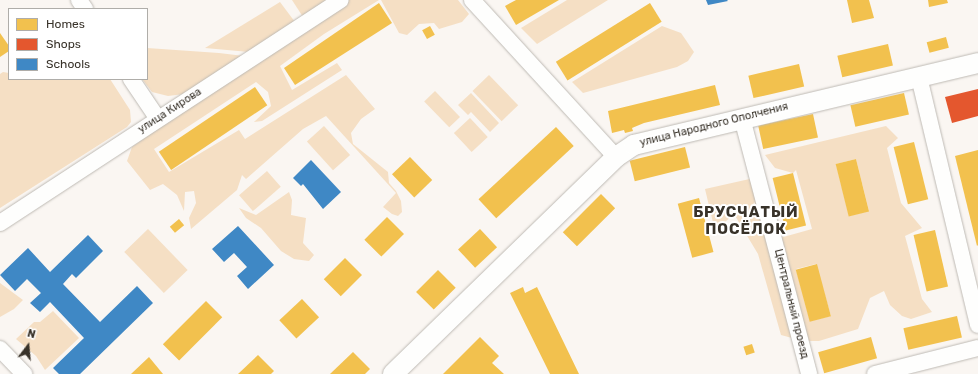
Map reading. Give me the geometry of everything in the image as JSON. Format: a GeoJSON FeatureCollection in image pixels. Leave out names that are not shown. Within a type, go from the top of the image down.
{"type":"FeatureCollection","features":[{"type":"Feature","properties":{"kind":"main road","name":"улица Народного Ополчения"},"geometry":{"type":"LineString","coordinates":[[393,374],[616,157],[634,145],[742,118],[978,64]]}},
{"type":"Feature","properties":{"kind":"street","name":"улица Кирова"},"geometry":{"type":"LineString","coordinates":[[0,222],[341,0]]}},
{"type":"Feature","properties":{"kind":"street"},"geometry":{"type":"LineString","coordinates":[[472,0],[616,157]]}},
{"type":"Feature","properties":{"kind":"street"},"geometry":{"type":"LineString","coordinates":[[919,77],[978,325]]}},
{"type":"Feature","properties":{"kind":"street"},"geometry":{"type":"LineString","coordinates":[[132,80],[158,119]]}},
{"type":"Feature","properties":{"kind":"street","name":"Центральный проезд"},"geometry":{"type":"LineString","coordinates":[[742,118],[809,374]]}},
{"type":"Feature","properties":{"kind":"street"},"geometry":{"type":"LineString","coordinates":[[874,374],[978,348]]}},
{"type":"Feature","properties":{"kind":"street"},"geometry":{"type":"LineString","coordinates":[[0,349],[24,374]]}},
{"type":"Feature","properties":{"kind":"shaded area"},"geometry":{"type":"Polygon","coordinates":[[[292,0],[329,0],[303,17],[292,0]]]}},
{"type":"Feature","properties":{"kind":"shaded area"},"geometry":{"type":"Polygon","coordinates":[[[347,0],[379,0],[324,34],[280,66],[292,90],[337,63],[342,70],[262,121],[254,122],[271,106],[268,92],[256,82],[154,149],[169,172],[239,130],[245,139],[346,75],[375,109],[361,119],[351,133],[353,144],[388,172],[389,183],[396,191],[401,201],[402,212],[398,216],[392,214],[383,207],[396,193],[326,116],[303,129],[246,179],[242,175],[237,190],[191,229],[189,218],[196,203],[194,191],[185,192],[184,211],[177,195],[163,184],[150,190],[127,161],[132,147],[248,64],[347,0]]]}},
{"type":"Feature","properties":{"kind":"shaded area"},"geometry":{"type":"Polygon","coordinates":[[[381,0],[458,0],[469,14],[462,22],[439,29],[434,23],[419,24],[407,35],[399,33],[381,0]]]}},
{"type":"Feature","properties":{"kind":"shaded area"},"geometry":{"type":"Polygon","coordinates":[[[567,0],[608,0],[537,44],[521,28],[567,0]]]}},
{"type":"Feature","properties":{"kind":"shaded area"},"geometry":{"type":"Polygon","coordinates":[[[280,2],[295,22],[249,52],[205,48],[280,2]]]}},
{"type":"Feature","properties":{"kind":"shaded area"},"geometry":{"type":"Polygon","coordinates":[[[662,26],[681,33],[694,52],[688,61],[677,67],[583,93],[572,82],[662,26]]]}},
{"type":"Feature","properties":{"kind":"shaded area"},"geometry":{"type":"Polygon","coordinates":[[[148,48],[244,56],[184,94],[168,96],[152,92],[143,80],[148,80],[148,48]]]}},
{"type":"Feature","properties":{"kind":"shaded area"},"geometry":{"type":"Polygon","coordinates":[[[3,72],[8,73],[8,80],[111,80],[130,110],[131,122],[127,127],[0,208],[0,74],[3,72]]]}},
{"type":"Feature","properties":{"kind":"shaded area"},"geometry":{"type":"Polygon","coordinates":[[[489,75],[518,105],[502,121],[472,91],[489,75]]]}},
{"type":"Feature","properties":{"kind":"shaded area"},"geometry":{"type":"Polygon","coordinates":[[[435,91],[460,117],[449,127],[424,101],[435,91]]]}},
{"type":"Feature","properties":{"kind":"shaded area"},"geometry":{"type":"Polygon","coordinates":[[[471,93],[499,123],[490,132],[471,112],[468,115],[458,105],[471,93]]]}},
{"type":"Feature","properties":{"kind":"shaded area"},"geometry":{"type":"Polygon","coordinates":[[[470,118],[488,137],[472,152],[454,133],[470,118]]]}},
{"type":"Feature","properties":{"kind":"shaded area"},"geometry":{"type":"Polygon","coordinates":[[[324,126],[350,155],[333,170],[307,141],[324,126]]]}},
{"type":"Feature","properties":{"kind":"shaded area"},"geometry":{"type":"Polygon","coordinates":[[[886,126],[898,138],[887,148],[901,203],[922,228],[905,236],[922,299],[932,312],[911,319],[902,316],[890,305],[884,291],[870,298],[858,329],[819,341],[803,341],[781,335],[758,254],[734,214],[715,231],[705,189],[754,178],[769,241],[812,229],[796,170],[793,173],[775,168],[765,155],[886,126]],[[856,159],[836,164],[849,216],[869,211],[856,159]],[[816,264],[796,269],[810,321],[831,316],[816,264]]]}},
{"type":"Feature","properties":{"kind":"shaded area"},"geometry":{"type":"Polygon","coordinates":[[[267,171],[281,187],[253,211],[239,195],[267,171]]]}},
{"type":"Feature","properties":{"kind":"shaded area"},"geometry":{"type":"Polygon","coordinates":[[[289,192],[292,200],[291,215],[306,218],[303,243],[314,255],[309,261],[294,259],[281,251],[261,228],[246,218],[239,208],[256,215],[289,192]]]}},
{"type":"Feature","properties":{"kind":"shaded area"},"geometry":{"type":"Polygon","coordinates":[[[148,229],[188,270],[164,293],[124,252],[148,229]]]}},
{"type":"Feature","properties":{"kind":"shaded area"},"geometry":{"type":"Polygon","coordinates":[[[0,283],[23,300],[14,309],[0,317],[0,283]]]}},
{"type":"Feature","properties":{"kind":"shaded area"},"geometry":{"type":"Polygon","coordinates":[[[53,311],[79,338],[45,370],[36,356],[16,339],[34,322],[40,322],[53,311]]]}},
{"type":"Feature","properties":{"kind":"building: Homes"},"geometry":{"type":"Polygon","coordinates":[[[516,0],[559,0],[516,25],[505,6],[516,0]]]}},
{"type":"Feature","properties":{"kind":"building: Homes"},"geometry":{"type":"Polygon","coordinates":[[[847,0],[869,0],[874,18],[852,23],[847,0]]]}},
{"type":"Feature","properties":{"kind":"building: Homes"},"geometry":{"type":"Polygon","coordinates":[[[928,0],[947,0],[948,3],[929,7],[928,0]]]}},
{"type":"Feature","properties":{"kind":"building: Homes"},"geometry":{"type":"Polygon","coordinates":[[[379,3],[392,23],[295,85],[284,68],[379,3]]]}},
{"type":"Feature","properties":{"kind":"building: Homes"},"geometry":{"type":"Polygon","coordinates":[[[650,3],[662,22],[568,80],[556,62],[650,3]]]}},
{"type":"Feature","properties":{"kind":"building: Homes"},"geometry":{"type":"Polygon","coordinates":[[[430,26],[435,35],[427,39],[422,30],[430,26]]]}},
{"type":"Feature","properties":{"kind":"building: Homes"},"geometry":{"type":"Polygon","coordinates":[[[0,33],[8,45],[8,52],[0,57],[0,33]]]}},
{"type":"Feature","properties":{"kind":"building: Homes"},"geometry":{"type":"Polygon","coordinates":[[[946,37],[949,48],[930,53],[927,42],[946,37]]]}},
{"type":"Feature","properties":{"kind":"building: Homes"},"geometry":{"type":"Polygon","coordinates":[[[888,44],[893,65],[842,77],[837,56],[888,44]]]}},
{"type":"Feature","properties":{"kind":"building: Homes"},"geometry":{"type":"Polygon","coordinates":[[[799,64],[804,86],[754,98],[748,76],[799,64]]]}},
{"type":"Feature","properties":{"kind":"building: Homes"},"geometry":{"type":"Polygon","coordinates":[[[715,85],[720,105],[644,123],[632,128],[633,131],[625,133],[624,130],[612,133],[608,111],[715,85]]]}},
{"type":"Feature","properties":{"kind":"building: Homes"},"geometry":{"type":"Polygon","coordinates":[[[255,87],[267,105],[171,170],[159,152],[255,87]]]}},
{"type":"Feature","properties":{"kind":"building: Homes"},"geometry":{"type":"Polygon","coordinates":[[[904,93],[909,114],[855,127],[850,105],[904,93]]]}},
{"type":"Feature","properties":{"kind":"building: Homes"},"geometry":{"type":"Polygon","coordinates":[[[813,114],[818,137],[763,149],[758,126],[813,114]]]}},
{"type":"Feature","properties":{"kind":"building: Homes"},"geometry":{"type":"Polygon","coordinates":[[[556,127],[574,146],[496,218],[478,199],[556,127]]]}},
{"type":"Feature","properties":{"kind":"building: Homes"},"geometry":{"type":"Polygon","coordinates":[[[914,142],[928,199],[908,204],[894,147],[914,142]]]}},
{"type":"Feature","properties":{"kind":"building: Homes"},"geometry":{"type":"Polygon","coordinates":[[[685,147],[690,167],[635,181],[630,161],[685,147]]]}},
{"type":"Feature","properties":{"kind":"building: Homes"},"geometry":{"type":"Polygon","coordinates":[[[978,150],[978,245],[977,246],[955,156],[978,150]]]}},
{"type":"Feature","properties":{"kind":"building: Homes"},"geometry":{"type":"Polygon","coordinates":[[[410,157],[432,180],[414,197],[392,174],[410,157]]]}},
{"type":"Feature","properties":{"kind":"building: Homes"},"geometry":{"type":"Polygon","coordinates":[[[856,159],[869,211],[849,216],[836,164],[856,159]]]}},
{"type":"Feature","properties":{"kind":"building: Homes"},"geometry":{"type":"Polygon","coordinates":[[[793,173],[806,225],[786,230],[773,178],[793,173]]]}},
{"type":"Feature","properties":{"kind":"building: Homes"},"geometry":{"type":"Polygon","coordinates":[[[601,194],[615,208],[577,246],[563,232],[601,194]]]}},
{"type":"Feature","properties":{"kind":"building: Homes"},"geometry":{"type":"Polygon","coordinates":[[[699,198],[713,252],[692,258],[678,204],[699,198]]]}},
{"type":"Feature","properties":{"kind":"building: Homes"},"geometry":{"type":"Polygon","coordinates":[[[387,217],[404,234],[381,257],[364,240],[387,217]]]}},
{"type":"Feature","properties":{"kind":"building: Homes"},"geometry":{"type":"Polygon","coordinates":[[[179,219],[184,225],[175,233],[170,227],[179,219]]]}},
{"type":"Feature","properties":{"kind":"building: Homes"},"geometry":{"type":"Polygon","coordinates":[[[480,229],[497,247],[475,268],[458,249],[480,229]]]}},
{"type":"Feature","properties":{"kind":"building: Homes"},"geometry":{"type":"Polygon","coordinates":[[[935,230],[948,287],[927,291],[914,235],[935,230]]]}},
{"type":"Feature","properties":{"kind":"building: Homes"},"geometry":{"type":"Polygon","coordinates":[[[345,258],[362,275],[341,296],[324,279],[345,258]]]}},
{"type":"Feature","properties":{"kind":"building: Homes"},"geometry":{"type":"Polygon","coordinates":[[[817,264],[831,316],[810,322],[796,270],[817,264]]]}},
{"type":"Feature","properties":{"kind":"building: Homes"},"geometry":{"type":"Polygon","coordinates":[[[438,270],[456,288],[434,310],[416,292],[438,270]]]}},
{"type":"Feature","properties":{"kind":"building: Homes"},"geometry":{"type":"Polygon","coordinates":[[[523,287],[525,293],[537,287],[579,374],[550,374],[510,293],[523,287]]]}},
{"type":"Feature","properties":{"kind":"building: Homes"},"geometry":{"type":"Polygon","coordinates":[[[302,299],[319,317],[296,338],[279,320],[302,299]]]}},
{"type":"Feature","properties":{"kind":"building: Homes"},"geometry":{"type":"Polygon","coordinates":[[[206,301],[222,317],[179,360],[163,344],[206,301]]]}},
{"type":"Feature","properties":{"kind":"building: Homes"},"geometry":{"type":"Polygon","coordinates":[[[957,316],[962,337],[908,350],[903,328],[957,316]]]}},
{"type":"Feature","properties":{"kind":"building: Homes"},"geometry":{"type":"Polygon","coordinates":[[[480,337],[499,356],[492,363],[504,374],[443,374],[480,337]]]}},
{"type":"Feature","properties":{"kind":"building: Homes"},"geometry":{"type":"Polygon","coordinates":[[[871,337],[877,358],[824,373],[818,352],[871,337]]]}},
{"type":"Feature","properties":{"kind":"building: Homes"},"geometry":{"type":"Polygon","coordinates":[[[752,344],[755,353],[746,355],[743,347],[752,344]]]}},
{"type":"Feature","properties":{"kind":"building: Homes"},"geometry":{"type":"Polygon","coordinates":[[[353,352],[370,369],[365,374],[330,374],[353,352]]]}},
{"type":"Feature","properties":{"kind":"building: Homes"},"geometry":{"type":"Polygon","coordinates":[[[258,355],[274,371],[271,374],[238,374],[258,355]]]}},
{"type":"Feature","properties":{"kind":"building: Homes"},"geometry":{"type":"Polygon","coordinates":[[[149,357],[163,374],[131,374],[149,357]]]}},
{"type":"Feature","properties":{"kind":"building: Shops"},"geometry":{"type":"Polygon","coordinates":[[[978,89],[978,116],[952,123],[945,97],[978,89]]]}},
{"type":"Feature","properties":{"kind":"building: Schools"},"geometry":{"type":"Polygon","coordinates":[[[706,0],[727,0],[728,1],[708,5],[706,0]]]}},
{"type":"Feature","properties":{"kind":"building: Schools"},"geometry":{"type":"Polygon","coordinates":[[[311,160],[341,192],[323,209],[303,184],[301,186],[293,178],[311,160]]]}},
{"type":"Feature","properties":{"kind":"building: Schools"},"geometry":{"type":"Polygon","coordinates":[[[238,226],[274,265],[248,289],[237,276],[247,267],[234,253],[224,262],[212,249],[238,226]]]}},
{"type":"Feature","properties":{"kind":"building: Schools"},"geometry":{"type":"Polygon","coordinates":[[[88,235],[103,251],[76,278],[72,274],[63,284],[100,322],[137,286],[153,303],[80,374],[59,374],[53,368],[84,338],[50,302],[40,312],[30,303],[41,293],[27,279],[15,291],[0,275],[28,248],[50,272],[88,235]]]}},
{"type":"Feature","properties":{"kind":"district","name":"БРУСЧАТЫЙ ПОСЁЛОК"},"geometry":{"type":"Point","coordinates":[746,220]}}]}
